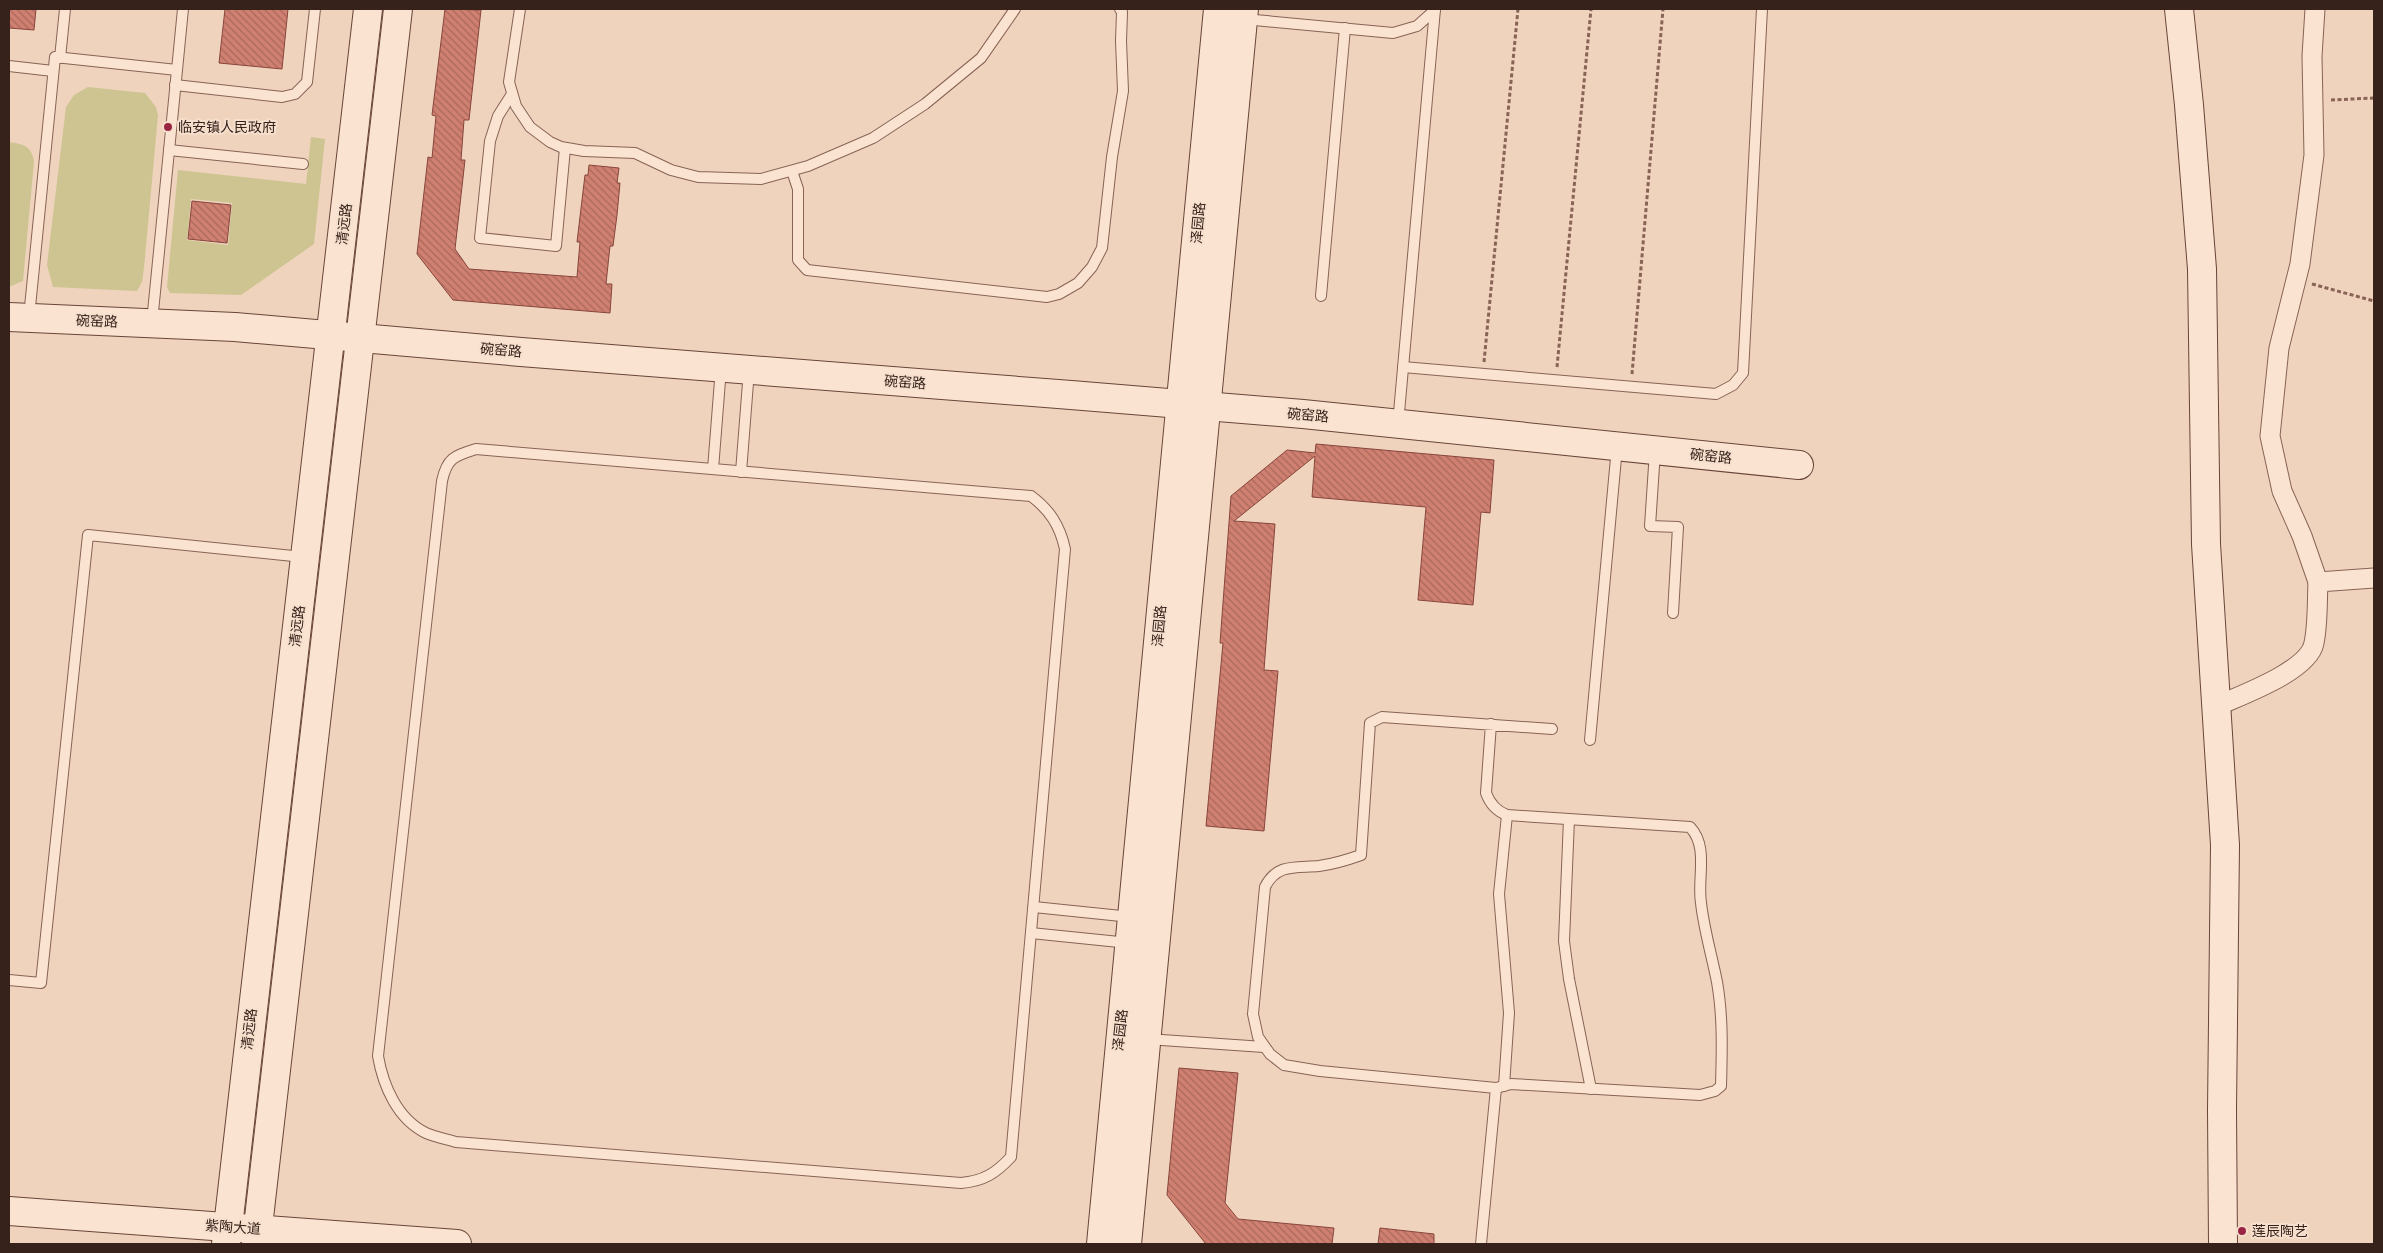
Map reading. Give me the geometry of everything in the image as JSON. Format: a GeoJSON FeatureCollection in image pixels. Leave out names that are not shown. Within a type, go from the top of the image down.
{"type":"FeatureCollection","features":[{"type":"Feature","properties":{"kind":"street","name":"清远路"},"geometry":{"type":"LineString","coordinates":[[227,1236],[368,9]]}},
{"type":"Feature","properties":{"kind":"street"},"geometry":{"type":"LineString","coordinates":[[257,1237],[398,9]]}},
{"type":"Feature","properties":{"kind":"street","name":"泽园路"},"geometry":{"type":"LineString","coordinates":[[1128,1232],[1146,1039],[1193,405],[1218,9]]}},
{"type":"Feature","properties":{"kind":"street"},"geometry":{"type":"LineString","coordinates":[[2179,9],[2189,105],[2202,270],[2206,544],[2225,845],[2222,1101],[2224,1244]]}},
{"type":"Feature","properties":{"kind":"street"},"geometry":{"type":"LineString","coordinates":[[2217,706],[2266,684],[2308,656],[2314,643],[2318,582],[2302,536],[2282,491],[2270,436],[2279,348],[2296,279],[2314,156],[2312,56],[2315,9]]}},
{"type":"Feature","properties":{"kind":"street","name":"泽园路"},"geometry":{"type":"LineString","coordinates":[[1101,1244],[1130,930],[1193,405],[1243,14]]}},
{"type":"Feature","properties":{"kind":"street","name":"碗窑路"},"geometry":{"type":"LineString","coordinates":[[19,318],[235,327],[1193,405],[1799,465]]}},
{"type":"Feature","properties":{"kind":"street"},"geometry":{"type":"LineString","coordinates":[[2318,582],[2374,578]]}},
{"type":"Feature","properties":{"kind":"street"},"geometry":{"type":"LineString","coordinates":[[1086,1244],[1104,1206]]}},
{"type":"Feature","properties":{"kind":"street","name":"紫陶大道"},"geometry":{"type":"LineString","coordinates":[[9,1211],[227,1236],[457,1244]]}},
{"type":"Feature","properties":{"kind":"street"},"geometry":{"type":"LineString","coordinates":[[1128,1232],[1140,1244]]}},
{"type":"Feature","properties":{"kind":"lane"},"geometry":{"type":"LineString","coordinates":[[60,58],[65,9]]}},
{"type":"Feature","properties":{"kind":"lane"},"geometry":{"type":"LineString","coordinates":[[152,323],[183,9]]}},
{"type":"Feature","properties":{"kind":"lane"},"geometry":{"type":"LineString","coordinates":[[175,85],[282,97],[295,94],[307,82],[315,9]]}},
{"type":"Feature","properties":{"kind":"lane"},"geometry":{"type":"LineString","coordinates":[[520,9],[509,82],[522,116],[530,127],[550,142],[578,151],[635,153],[671,170],[698,177],[761,179],[792,171],[872,138],[925,104],[981,58],[1015,9]]}},
{"type":"Feature","properties":{"kind":"lane"},"geometry":{"type":"LineString","coordinates":[[792,171],[798,190],[798,260],[806,270],[1047,296],[1070,289],[1086,276],[1102,248],[1112,157],[1123,91],[1122,12],[1120,9]]}},
{"type":"Feature","properties":{"kind":"lane"},"geometry":{"type":"LineString","coordinates":[[1243,14],[1393,33],[1418,26],[1435,9]]}},
{"type":"Feature","properties":{"kind":"lane"},"geometry":{"type":"LineString","coordinates":[[1398,424],[1435,9]]}},
{"type":"Feature","properties":{"kind":"lane"},"geometry":{"type":"LineString","coordinates":[[1403,367],[1716,394],[1733,386],[1743,373],[1762,9]]}},
{"type":"Feature","properties":{"kind":"lane"},"geometry":{"type":"LineString","coordinates":[[1321,296],[1345,28]]}},
{"type":"Feature","properties":{"kind":"lane"},"geometry":{"type":"LineString","coordinates":[[19,318],[55,57],[177,70]]}},
{"type":"Feature","properties":{"kind":"lane"},"geometry":{"type":"LineString","coordinates":[[9,66],[53,71]]}},
{"type":"Feature","properties":{"kind":"lane"},"geometry":{"type":"LineString","coordinates":[[512,94],[498,116],[490,141],[480,238],[556,246],[566,148]]}},
{"type":"Feature","properties":{"kind":"lane"},"geometry":{"type":"LineString","coordinates":[[169,150],[303,164]]}},
{"type":"Feature","properties":{"kind":"lane"},"geometry":{"type":"LineString","coordinates":[[713,469],[721,368]]}},
{"type":"Feature","properties":{"kind":"lane"},"geometry":{"type":"LineString","coordinates":[[741,472],[749,370]]}},
{"type":"Feature","properties":{"kind":"lane"},"geometry":{"type":"LineString","coordinates":[[1590,740],[1617,446]]}},
{"type":"Feature","properties":{"kind":"lane"},"geometry":{"type":"LineString","coordinates":[[476,449],[741,472],[1031,496],[1053,518],[1062,536],[1066,549],[1011,1157],[999,1170],[982,1180],[961,1183],[456,1142],[426,1133],[397,1107],[384,1083],[378,1056],[446,465],[460,454],[476,449]]}},
{"type":"Feature","properties":{"kind":"lane"},"geometry":{"type":"LineString","coordinates":[[1655,450],[1650,526],[1678,527],[1672,613]]}},
{"type":"Feature","properties":{"kind":"lane"},"geometry":{"type":"LineString","coordinates":[[9,980],[41,984],[88,535],[305,557]]}},
{"type":"Feature","properties":{"kind":"lane"},"geometry":{"type":"LineString","coordinates":[[1490,724],[1486,793],[1495,809],[1507,815],[1690,827],[1697,835],[1701,845],[1701,908],[1714,969],[1721,1019],[1721,1086],[1714,1091],[1700,1095],[1511,1084],[1500,1087],[1320,1071],[1284,1065],[1264,1047],[1258,1037],[1254,1014],[1265,887],[1269,879],[1282,869],[1337,863],[1361,855],[1370,723],[1382,717],[1490,724],[1552,729]]}},
{"type":"Feature","properties":{"kind":"lane"},"geometry":{"type":"LineString","coordinates":[[1481,1244],[1509,1013],[1498,894],[1507,815]]}},
{"type":"Feature","properties":{"kind":"lane"},"geometry":{"type":"LineString","coordinates":[[1569,819],[1564,941],[1569,979],[1591,1088]]}},
{"type":"Feature","properties":{"kind":"lane"},"geometry":{"type":"LineString","coordinates":[[1034,907],[1130,930]]}},
{"type":"Feature","properties":{"kind":"lane"},"geometry":{"type":"LineString","coordinates":[[1031,933],[1130,930]]}},
{"type":"Feature","properties":{"kind":"lane"},"geometry":{"type":"LineString","coordinates":[[1146,1039],[1264,1047]]}},
{"type":"Feature","properties":{"kind":"path"},"geometry":{"type":"LineString","coordinates":[[1483,374],[1518,9]]}},
{"type":"Feature","properties":{"kind":"path"},"geometry":{"type":"LineString","coordinates":[[1556,380],[1591,9]]}},
{"type":"Feature","properties":{"kind":"path"},"geometry":{"type":"LineString","coordinates":[[1631,387],[1664,9]]}},
{"type":"Feature","properties":{"kind":"path"},"geometry":{"type":"LineString","coordinates":[[2313,101],[2374,98]]}},
{"type":"Feature","properties":{"kind":"path"},"geometry":{"type":"LineString","coordinates":[[2296,279],[2374,301]]}},
{"type":"Feature","properties":{"kind":"shaded area"},"geometry":{"type":"Polygon","coordinates":[[[88,87],[145,93],[156,107],[158,115],[144,268],[142,282],[137,291],[53,287],[47,265],[66,107],[74,95],[88,87]]]}},
{"type":"Feature","properties":{"kind":"shaded area"},"geometry":{"type":"Polygon","coordinates":[[[311,137],[325,139],[314,244],[241,295],[170,293],[167,287],[178,170],[306,184],[311,137]],[[191,199],[187,240],[228,245],[232,203],[191,199]]]}},
{"type":"Feature","properties":{"kind":"shaded area"},"geometry":{"type":"Polygon","coordinates":[[[9,142],[29,149],[34,162],[23,281],[11,286],[9,286],[9,142]]]}},
{"type":"Feature","properties":{"kind":"building"},"geometry":{"type":"Polygon","coordinates":[[[9,9],[36,9],[34,30],[9,28],[9,9]]]}},
{"type":"Feature","properties":{"kind":"building"},"geometry":{"type":"Polygon","coordinates":[[[225,9],[288,9],[282,69],[219,63],[225,9]]]}},
{"type":"Feature","properties":{"kind":"building"},"geometry":{"type":"Polygon","coordinates":[[[445,9],[481,10],[469,120],[464,120],[461,160],[465,160],[455,249],[469,269],[577,277],[580,242],[577,242],[585,175],[588,175],[589,165],[619,168],[617,183],[620,183],[617,215],[613,246],[610,246],[606,284],[612,284],[610,313],[453,300],[417,254],[428,157],[432,158],[436,116],[432,115],[445,9]]]}},
{"type":"Feature","properties":{"kind":"building"},"geometry":{"type":"Polygon","coordinates":[[[192,201],[231,205],[227,243],[188,239],[192,201]]]}},
{"type":"Feature","properties":{"kind":"building"},"geometry":{"type":"Polygon","coordinates":[[[1316,444],[1494,460],[1490,513],[1481,512],[1473,605],[1418,600],[1426,507],[1312,497],[1315,456],[1234,521],[1275,524],[1264,670],[1278,671],[1264,831],[1206,826],[1223,643],[1220,643],[1231,496],[1287,450],[1315,453],[1316,444]]]}},
{"type":"Feature","properties":{"kind":"building"},"geometry":{"type":"Polygon","coordinates":[[[1179,1068],[1238,1073],[1225,1203],[1238,1219],[1334,1228],[1332,1244],[1206,1244],[1167,1195],[1179,1068]]]}},
{"type":"Feature","properties":{"kind":"building"},"geometry":{"type":"Polygon","coordinates":[[[1380,1228],[1434,1234],[1434,1244],[1378,1244],[1380,1228]]]}},
{"type":"Feature","properties":{"kind":"place","name":"临安镇人民政府"},"geometry":{"type":"Point","coordinates":[168,127]}},
{"type":"Feature","properties":{"kind":"place","name":"莲辰陶艺"},"geometry":{"type":"Point","coordinates":[2242,1231]}}]}
